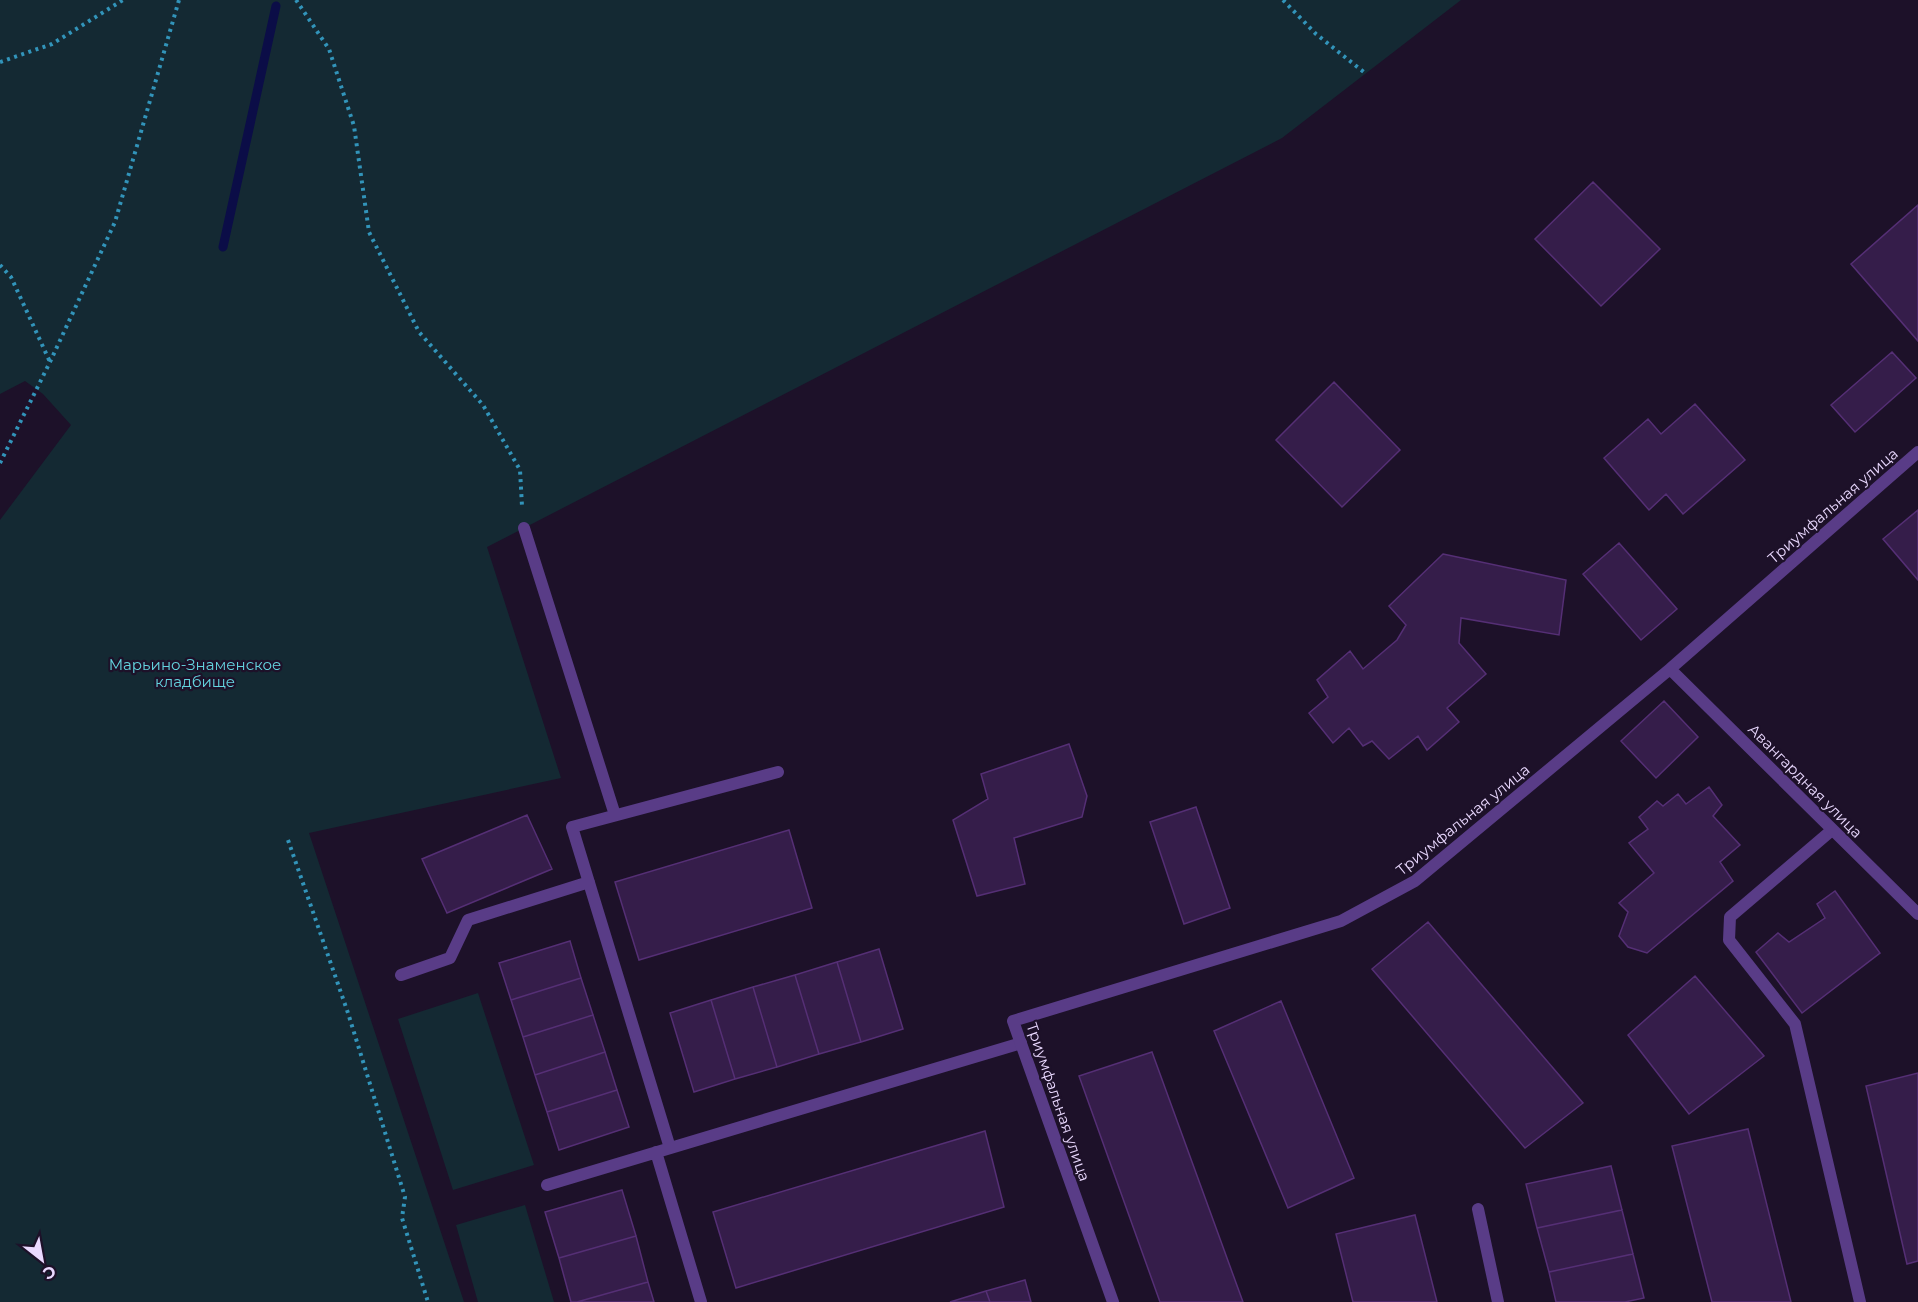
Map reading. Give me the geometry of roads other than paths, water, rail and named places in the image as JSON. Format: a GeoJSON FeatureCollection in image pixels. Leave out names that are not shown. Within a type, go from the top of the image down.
{"type":"FeatureCollection","features":[{"type":"Feature","properties":{"kind":"street","name":"Триумфальная улица"},"geometry":{"type":"LineString","coordinates":[[1113,1302],[1013,1021],[1341,921],[1415,881],[1670,669],[1918,452]]}},
{"type":"Feature","properties":{"kind":"street"},"geometry":{"type":"LineString","coordinates":[[524,528],[615,815]]}},
{"type":"Feature","properties":{"kind":"street","name":"Авангардная улица"},"geometry":{"type":"LineString","coordinates":[[1670,669],[1918,914]]}},
{"type":"Feature","properties":{"kind":"street"},"geometry":{"type":"LineString","coordinates":[[670,1148],[572,827],[778,772]]}},
{"type":"Feature","properties":{"kind":"street"},"geometry":{"type":"LineString","coordinates":[[1832,830],[1730,917],[1729,940],[1796,1024],[1860,1302]]}},
{"type":"Feature","properties":{"kind":"street"},"geometry":{"type":"LineString","coordinates":[[401,975],[450,958],[468,920],[589,882]]}},
{"type":"Feature","properties":{"kind":"street"},"geometry":{"type":"LineString","coordinates":[[547,1185],[1021,1043]]}},
{"type":"Feature","properties":{"kind":"street"},"geometry":{"type":"LineString","coordinates":[[656,1152],[701,1302]]}},
{"type":"Feature","properties":{"kind":"street"},"geometry":{"type":"LineString","coordinates":[[1478,1209],[1498,1302]]}},
{"type":"Feature","properties":{"kind":"waterway"},"geometry":{"type":"LineString","coordinates":[[223,247],[276,6]]}},
{"type":"Feature","properties":{"kind":"park label","name":"Марьино-Знаменское кладбище"},"geometry":{"type":"Point","coordinates":[195,674]}}]}
